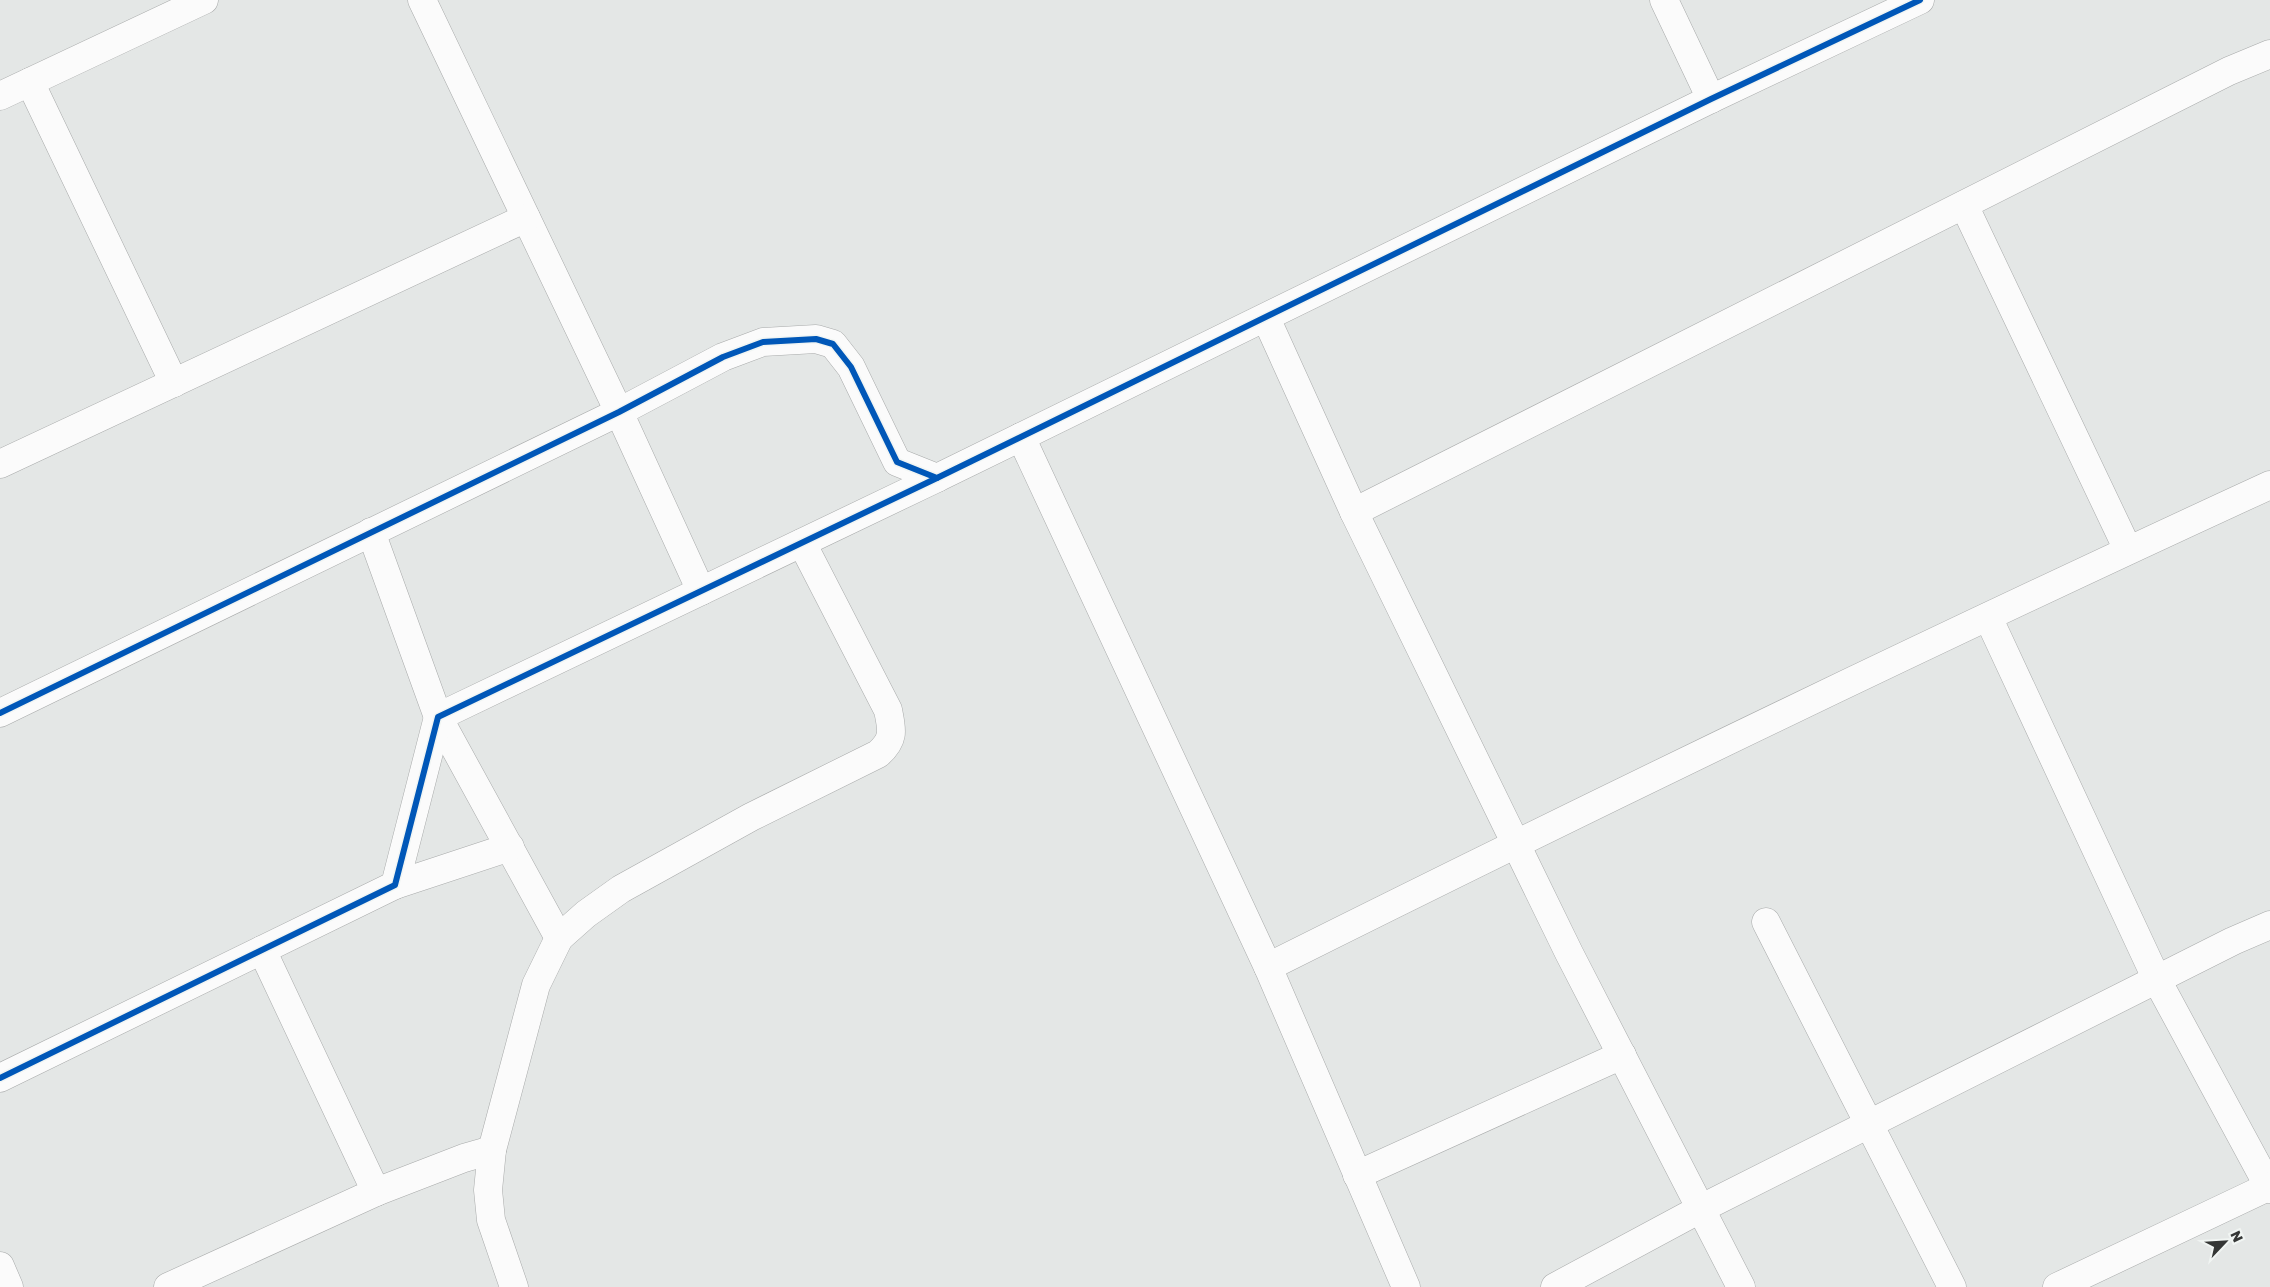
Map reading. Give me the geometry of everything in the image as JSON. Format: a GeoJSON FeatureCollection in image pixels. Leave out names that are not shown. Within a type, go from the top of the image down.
{"type":"FeatureCollection","features":[{"type":"Feature","properties":{"kind":"street"},"geometry":{"type":"LineString","coordinates":[[0,96],[204,0]]}},
{"type":"Feature","properties":{"kind":"street"},"geometry":{"type":"LineString","coordinates":[[422,0],[619,412],[701,591]]}},
{"type":"Feature","properties":{"kind":"street"},"geometry":{"type":"LineString","coordinates":[[1664,0],[1711,99]]}},
{"type":"Feature","properties":{"kind":"street"},"geometry":{"type":"LineString","coordinates":[[438,717],[937,478],[1711,99],[1920,0]]}},
{"type":"Feature","properties":{"kind":"street"},"geometry":{"type":"LineString","coordinates":[[1354,512],[2220,75],[2270,54]]}},
{"type":"Feature","properties":{"kind":"street"},"geometry":{"type":"LineString","coordinates":[[30,82],[174,383]]}},
{"type":"Feature","properties":{"kind":"street"},"geometry":{"type":"LineString","coordinates":[[1964,205],[2128,550]]}},
{"type":"Feature","properties":{"kind":"street"},"geometry":{"type":"LineString","coordinates":[[0,464],[526,218]]}},
{"type":"Feature","properties":{"kind":"street"},"geometry":{"type":"LineString","coordinates":[[1266,318],[1354,512],[1569,953],[1741,1287]]}},
{"type":"Feature","properties":{"kind":"street"},"geometry":{"type":"LineString","coordinates":[[0,713],[619,412],[723,356],[763,342],[816,339],[834,344],[852,367],[897,462],[937,478]]}},
{"type":"Feature","properties":{"kind":"street"},"geometry":{"type":"LineString","coordinates":[[1022,436],[1268,967],[1406,1287]]}},
{"type":"Feature","properties":{"kind":"street"},"geometry":{"type":"LineString","coordinates":[[1268,967],[1516,843],[2128,550],[2270,485]]}},
{"type":"Feature","properties":{"kind":"street"},"geometry":{"type":"LineString","coordinates":[[371,532],[438,717],[559,938]]}},
{"type":"Feature","properties":{"kind":"street"},"geometry":{"type":"LineString","coordinates":[[514,1287],[491,1220],[488,1190],[492,1150],[536,984],[559,938],[586,914],[621,889],[750,817],[878,754],[888,745],[892,731],[888,710],[802,543]]}},
{"type":"Feature","properties":{"kind":"street"},"geometry":{"type":"LineString","coordinates":[[1988,617],[2156,980],[2270,1187],[2057,1287]]}},
{"type":"Feature","properties":{"kind":"street"},"geometry":{"type":"LineString","coordinates":[[395,885],[438,717]]}},
{"type":"Feature","properties":{"kind":"street"},"geometry":{"type":"LineString","coordinates":[[0,1078],[395,885],[510,847]]}},
{"type":"Feature","properties":{"kind":"street"},"geometry":{"type":"LineString","coordinates":[[1766,922],[1952,1287]]}},
{"type":"Feature","properties":{"kind":"street"},"geometry":{"type":"LineString","coordinates":[[1555,1287],[1702,1208],[2156,980],[2270,925]]}},
{"type":"Feature","properties":{"kind":"street"},"geometry":{"type":"LineString","coordinates":[[262,950],[376,1192]]}},
{"type":"Feature","properties":{"kind":"street"},"geometry":{"type":"LineString","coordinates":[[1357,1175],[1622,1055]]}},
{"type":"Feature","properties":{"kind":"street"},"geometry":{"type":"LineString","coordinates":[[168,1287],[376,1192],[464,1158],[492,1150]]}},
{"type":"Feature","properties":{"kind":"street"},"geometry":{"type":"LineString","coordinates":[[0,1266],[9,1287]]}},
{"type":"Feature","properties":{"kind":"cycle path"},"geometry":{"type":"LineString","coordinates":[[0,713],[619,412],[723,357],[763,342],[816,339],[833,344],[851,367],[897,462],[937,478],[1711,99],[1920,0]]}},
{"type":"Feature","properties":{"kind":"cycle path"},"geometry":{"type":"LineString","coordinates":[[0,1078],[395,885],[438,717],[937,478]]}}]}
